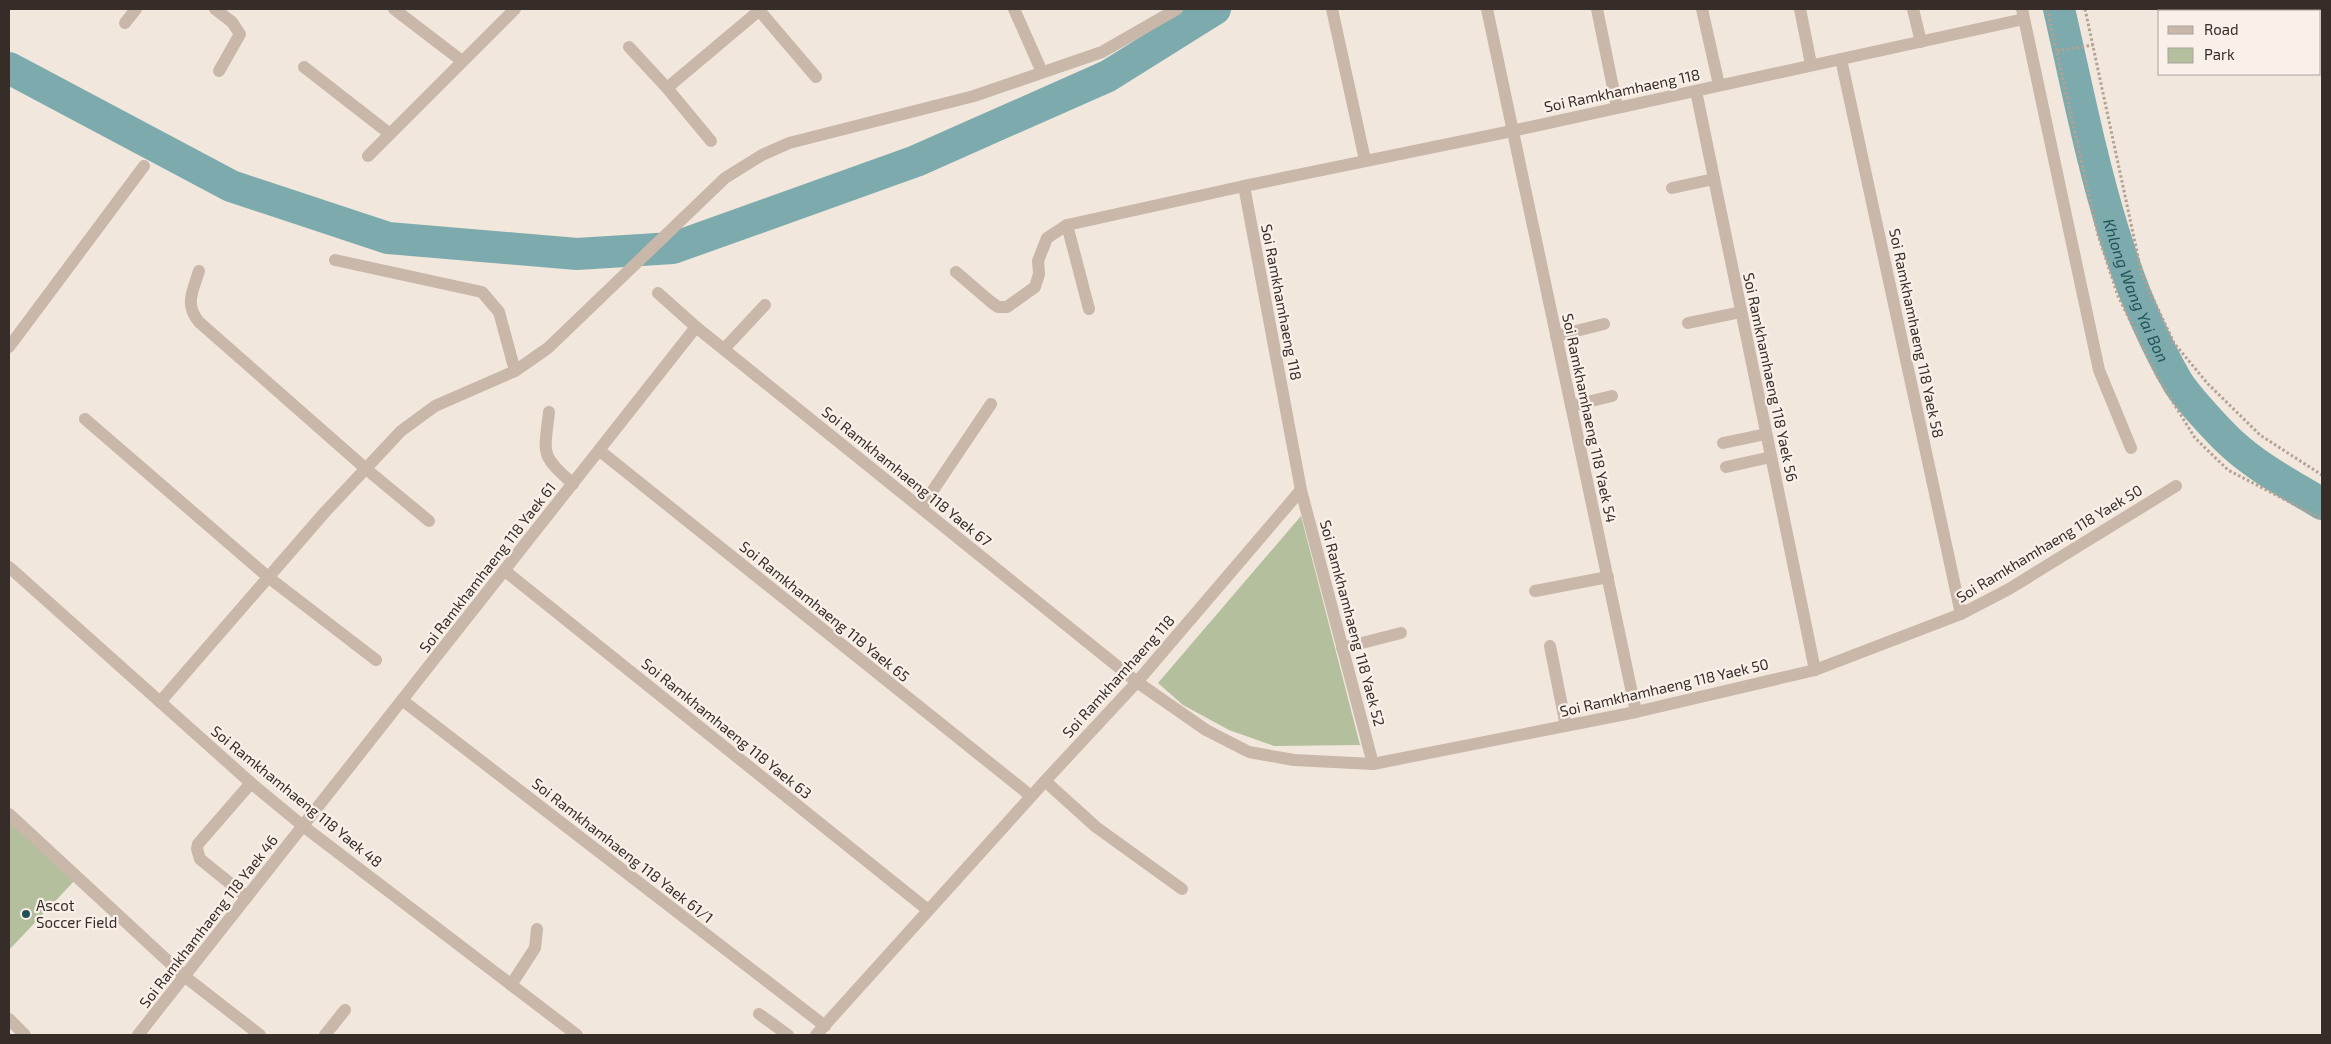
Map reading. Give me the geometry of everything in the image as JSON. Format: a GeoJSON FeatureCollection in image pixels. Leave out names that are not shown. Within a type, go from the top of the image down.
{"type":"FeatureCollection","features":[{"type":"Feature","properties":{"kind":"street"},"geometry":{"type":"LineString","coordinates":[[125,23],[136,9]]}},
{"type":"Feature","properties":{"kind":"street"},"geometry":{"type":"LineString","coordinates":[[215,9],[232,22],[240,34],[219,71]]}},
{"type":"Feature","properties":{"kind":"street"},"geometry":{"type":"LineString","coordinates":[[394,9],[462,62]]}},
{"type":"Feature","properties":{"kind":"street"},"geometry":{"type":"LineString","coordinates":[[368,156],[514,9]]}},
{"type":"Feature","properties":{"kind":"street"},"geometry":{"type":"LineString","coordinates":[[667,88],[759,9],[816,77]]}},
{"type":"Feature","properties":{"kind":"street"},"geometry":{"type":"LineString","coordinates":[[1014,9],[1042,72]]}},
{"type":"Feature","properties":{"kind":"street"},"geometry":{"type":"LineString","coordinates":[[160,702],[268,577],[365,468],[401,431],[435,406],[515,371],[548,348],[725,178],[762,155],[789,144],[974,96],[1102,52],[1177,9]]}},
{"type":"Feature","properties":{"kind":"street"},"geometry":{"type":"LineString","coordinates":[[1332,9],[1366,160]]}},
{"type":"Feature","properties":{"kind":"street","name":"Soi Ramkhamhaeng 118 Yaek 54"},"geometry":{"type":"LineString","coordinates":[[1487,9],[1636,712]]}},
{"type":"Feature","properties":{"kind":"street"},"geometry":{"type":"LineString","coordinates":[[1597,9],[1617,107]]}},
{"type":"Feature","properties":{"kind":"street"},"geometry":{"type":"LineString","coordinates":[[1702,9],[1719,85]]}},
{"type":"Feature","properties":{"kind":"street"},"geometry":{"type":"LineString","coordinates":[[1800,9],[1811,64]]}},
{"type":"Feature","properties":{"kind":"street"},"geometry":{"type":"LineString","coordinates":[[1913,9],[1921,42]]}},
{"type":"Feature","properties":{"kind":"street"},"geometry":{"type":"LineString","coordinates":[[2023,14],[2099,370],[2131,448]]}},
{"type":"Feature","properties":{"kind":"street","name":"Soi Ramkhamhaeng 118"},"geometry":{"type":"LineString","coordinates":[[821,1031],[1031,796],[1137,682],[1301,490],[1244,186],[1512,131],[1811,64],[1921,42],[2023,14]]}},
{"type":"Feature","properties":{"kind":"street"},"geometry":{"type":"LineString","coordinates":[[629,47],[667,88],[710,141]]}},
{"type":"Feature","properties":{"kind":"street","name":"Soi Ramkhamhaeng 118 Yaek 58"},"geometry":{"type":"LineString","coordinates":[[1841,59],[1961,614]]}},
{"type":"Feature","properties":{"kind":"street"},"geometry":{"type":"LineString","coordinates":[[304,68],[390,134]]}},
{"type":"Feature","properties":{"kind":"street","name":"Soi Ramkhamhaeng 118 Yaek 56"},"geometry":{"type":"LineString","coordinates":[[1696,91],[1815,670]]}},
{"type":"Feature","properties":{"kind":"street"},"geometry":{"type":"LineString","coordinates":[[9,347],[144,166]]}},
{"type":"Feature","properties":{"kind":"street"},"geometry":{"type":"LineString","coordinates":[[1672,188],[1714,179]]}},
{"type":"Feature","properties":{"kind":"street"},"geometry":{"type":"LineString","coordinates":[[956,272],[991,302],[998,306],[1006,307],[1035,287],[1039,274],[1038,261],[1047,238],[1067,225],[1244,186]]}},
{"type":"Feature","properties":{"kind":"street"},"geometry":{"type":"LineString","coordinates":[[1067,225],[1089,309]]}},
{"type":"Feature","properties":{"kind":"street"},"geometry":{"type":"LineString","coordinates":[[335,260],[482,292],[499,312],[515,371]]}},
{"type":"Feature","properties":{"kind":"street"},"geometry":{"type":"LineString","coordinates":[[199,271],[190,299],[192,313],[365,468],[429,521]]}},
{"type":"Feature","properties":{"kind":"street","name":"Soi Ramkhamhaeng 118 Yaek 67"},"geometry":{"type":"LineString","coordinates":[[658,293],[696,327],[1137,682]]}},
{"type":"Feature","properties":{"kind":"street"},"geometry":{"type":"LineString","coordinates":[[724,349],[765,305]]}},
{"type":"Feature","properties":{"kind":"street"},"geometry":{"type":"LineString","coordinates":[[1688,323],[1741,312]]}},
{"type":"Feature","properties":{"kind":"street"},"geometry":{"type":"LineString","coordinates":[[1556,336],[1604,324]]}},
{"type":"Feature","properties":{"kind":"street","name":"Soi Ramkhamhaeng 118 Yaek 61"},"geometry":{"type":"LineString","coordinates":[[303,826],[696,327]]}},
{"type":"Feature","properties":{"kind":"street"},"geometry":{"type":"LineString","coordinates":[[1571,406],[1612,396]]}},
{"type":"Feature","properties":{"kind":"street"},"geometry":{"type":"LineString","coordinates":[[921,508],[991,404]]}},
{"type":"Feature","properties":{"kind":"street"},"geometry":{"type":"LineString","coordinates":[[549,412],[545,453],[553,466],[573,484]]}},
{"type":"Feature","properties":{"kind":"street"},"geometry":{"type":"LineString","coordinates":[[85,419],[268,577],[376,660]]}},
{"type":"Feature","properties":{"kind":"street"},"geometry":{"type":"LineString","coordinates":[[1723,443],[1766,434]]}},
{"type":"Feature","properties":{"kind":"street","name":"Soi Ramkhamhaeng 118 Yaek 65"},"geometry":{"type":"LineString","coordinates":[[600,451],[1031,796]]}},
{"type":"Feature","properties":{"kind":"street"},"geometry":{"type":"LineString","coordinates":[[1726,467],[1771,457]]}},
{"type":"Feature","properties":{"kind":"street","name":"Soi Ramkhamhaeng 118 Yaek 50"},"geometry":{"type":"LineString","coordinates":[[1137,682],[1206,730],[1249,752],[1294,760],[1373,764],[1636,712],[1815,670],[1961,614],[2008,589],[2176,486]]}},
{"type":"Feature","properties":{"kind":"street","name":"Soi Ramkhamhaeng 118 Yaek 52"},"geometry":{"type":"LineString","coordinates":[[1301,490],[1373,764]]}},
{"type":"Feature","properties":{"kind":"street","name":"Soi Ramkhamhaeng 118 Yaek 48"},"geometry":{"type":"LineString","coordinates":[[9,567],[251,783],[303,826],[577,1035]]}},
{"type":"Feature","properties":{"kind":"street","name":"Soi Ramkhamhaeng 118 Yaek 63"},"geometry":{"type":"LineString","coordinates":[[505,571],[928,910]]}},
{"type":"Feature","properties":{"kind":"street"},"geometry":{"type":"LineString","coordinates":[[1535,591],[1608,577]]}},
{"type":"Feature","properties":{"kind":"street"},"geometry":{"type":"LineString","coordinates":[[1342,648],[1401,633]]}},
{"type":"Feature","properties":{"kind":"street"},"geometry":{"type":"LineString","coordinates":[[1550,646],[1566,726]]}},
{"type":"Feature","properties":{"kind":"street","name":"Soi Ramkhamhaeng 118 Yaek 61/1"},"geometry":{"type":"LineString","coordinates":[[402,700],[821,1031]]}},
{"type":"Feature","properties":{"kind":"street"},"geometry":{"type":"LineString","coordinates":[[1045,781],[1096,827],[1182,889]]}},
{"type":"Feature","properties":{"kind":"street"},"geometry":{"type":"LineString","coordinates":[[247,896],[200,859],[197,849],[198,844],[251,783]]}},
{"type":"Feature","properties":{"kind":"street"},"geometry":{"type":"LineString","coordinates":[[9,814],[184,976],[260,1035]]}},
{"type":"Feature","properties":{"kind":"street","name":"Soi Ramkhamhaeng 118 Yaek 46"},"geometry":{"type":"LineString","coordinates":[[138,1035],[303,826]]}},
{"type":"Feature","properties":{"kind":"street"},"geometry":{"type":"LineString","coordinates":[[511,985],[535,948],[537,929]]}},
{"type":"Feature","properties":{"kind":"street"},"geometry":{"type":"LineString","coordinates":[[326,1035],[345,1010]]}},
{"type":"Feature","properties":{"kind":"street"},"geometry":{"type":"LineString","coordinates":[[759,1014],[788,1035]]}},
{"type":"Feature","properties":{"kind":"street"},"geometry":{"type":"LineString","coordinates":[[9,1019],[25,1035]]}},
{"type":"Feature","properties":{"kind":"path"},"geometry":{"type":"LineString","coordinates":[[2047,9],[2098,235],[2118,296],[2158,378],[2195,438],[2228,470],[2322,519]]}},
{"type":"Feature","properties":{"kind":"path"},"geometry":{"type":"LineString","coordinates":[[2085,9],[2142,275],[2174,343],[2208,384],[2260,435],[2322,474]]}},
{"type":"Feature","properties":{"kind":"path"},"geometry":{"type":"LineString","coordinates":[[2057,51],[2093,44]]}},
{"type":"Feature","properties":{"kind":"green space"},"geometry":{"type":"Polygon","coordinates":[[[1301,516],[1360,745],[1274,746],[1229,730],[1183,705],[1158,683],[1301,516]]]}},
{"type":"Feature","properties":{"kind":"green space","name":"Ascot Soccer Field"},"geometry":{"type":"Polygon","coordinates":[[[9,812],[77,878],[9,950],[9,812]]]}},
{"type":"Feature","properties":{"kind":"waterway"},"geometry":{"type":"LineString","coordinates":[[9,68],[231,186],[388,238],[577,254],[673,248],[916,161],[1108,76],[1215,9]]}},
{"type":"Feature","properties":{"kind":"waterway","name":"Khlong Wang Yai Bon"},"geometry":{"type":"LineString","coordinates":[[2059,9],[2092,153],[2118,247],[2155,339],[2178,383],[2225,438],[2241,452],[2275,476],[2322,504]]}},
{"type":"Feature","properties":{"kind":"place","name":"Ascot Soccer Field"},"geometry":{"type":"Point","coordinates":[26,914]}}]}
